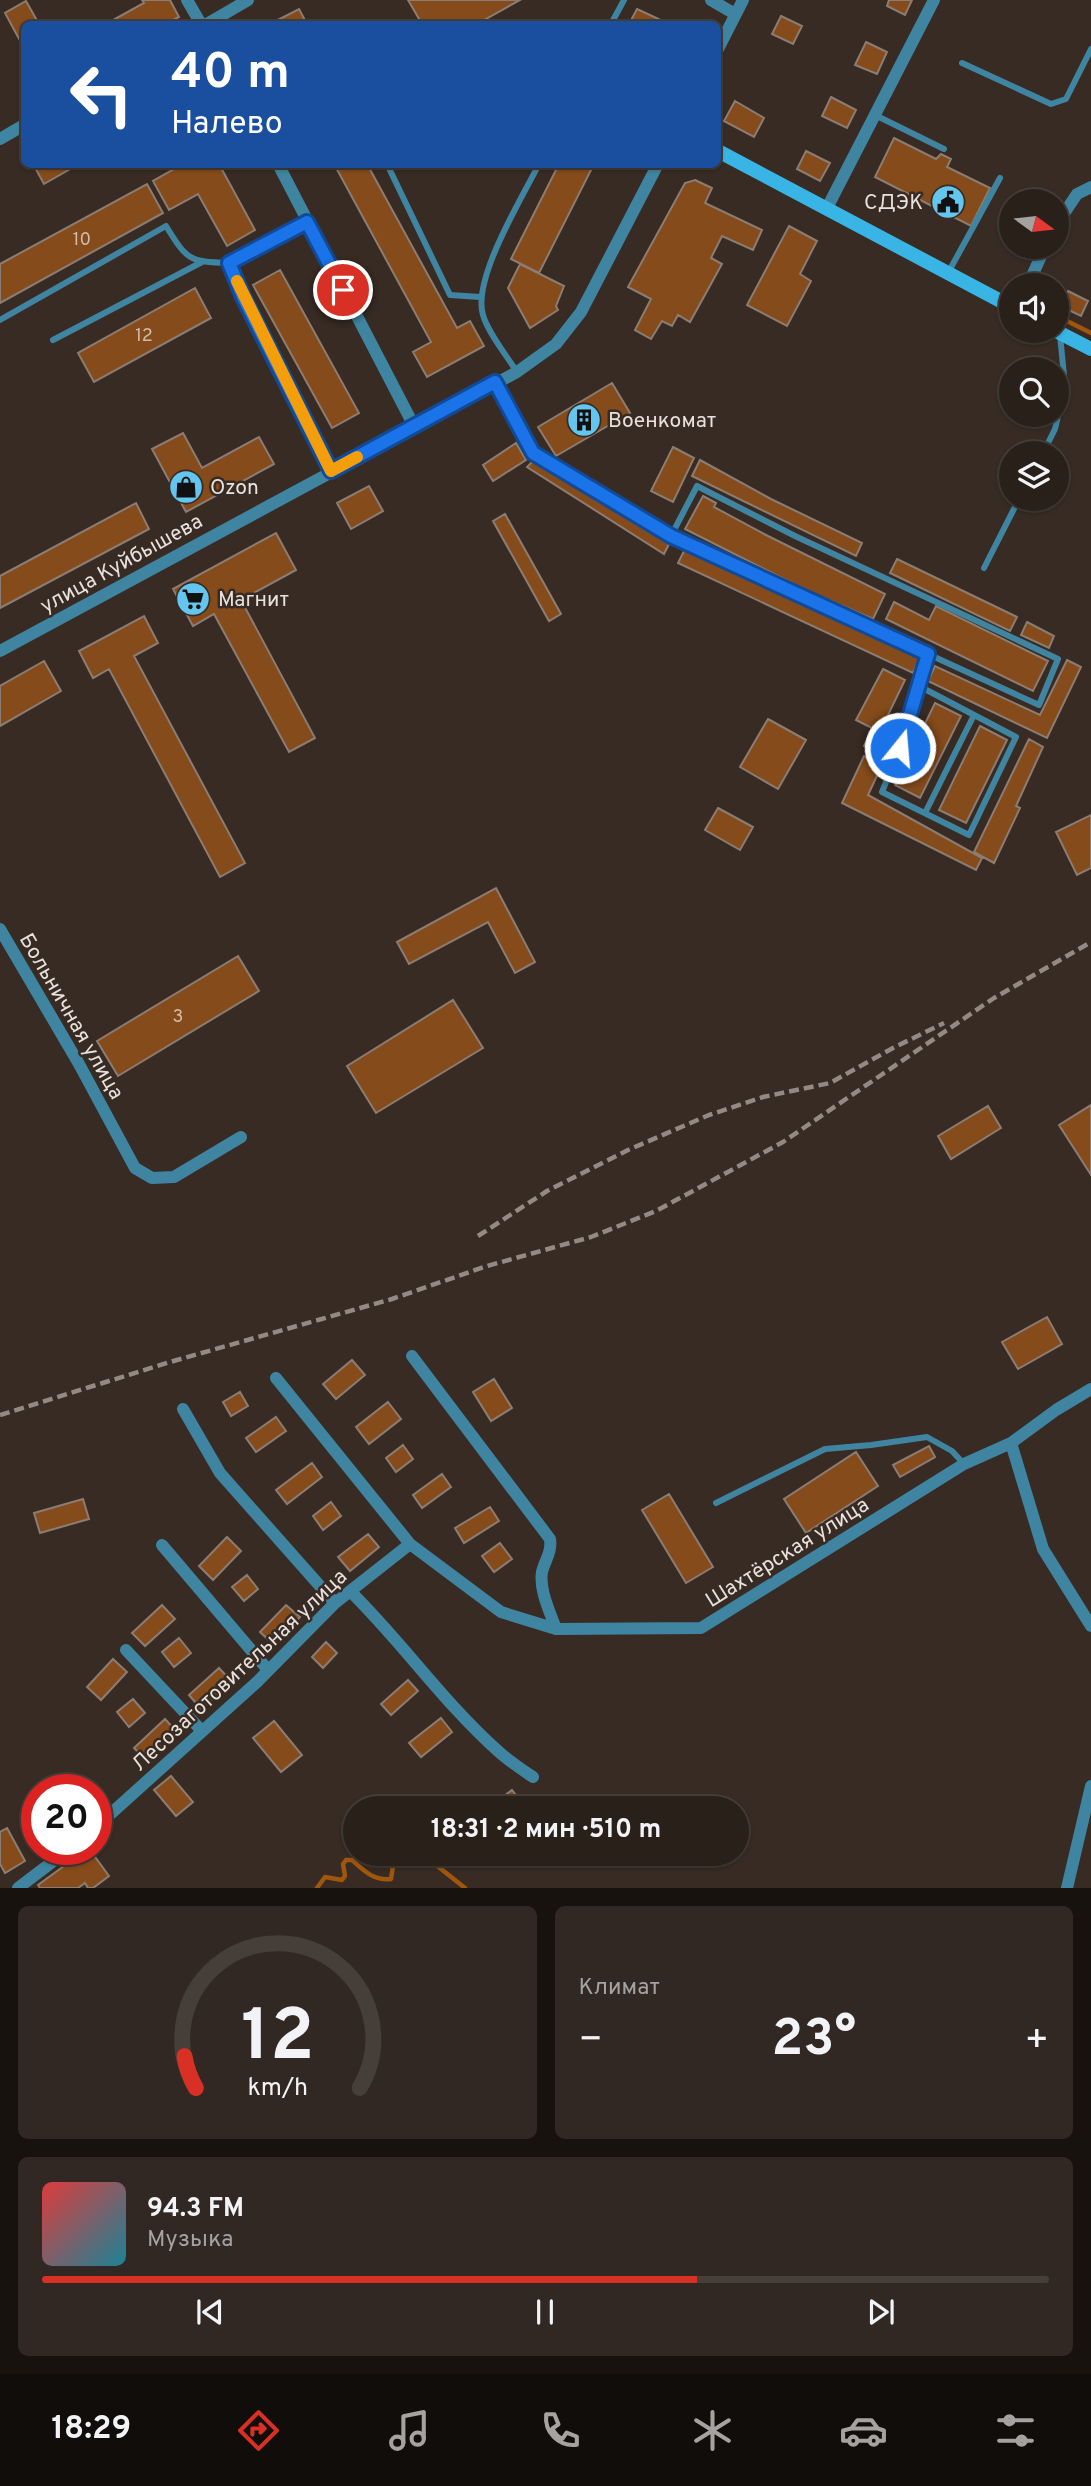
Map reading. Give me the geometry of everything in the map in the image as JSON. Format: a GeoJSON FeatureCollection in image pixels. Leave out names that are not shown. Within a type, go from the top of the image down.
{"type":"FeatureCollection","features":[{"type":"Feature","properties":{"kind":"street"},"geometry":{"type":"LineString","coordinates":[[187,0],[199,21]]}},
{"type":"Feature","properties":{"kind":"street"},"geometry":{"type":"LineString","coordinates":[[211,21],[248,0]]}},
{"type":"Feature","properties":{"kind":"street"},"geometry":{"type":"LineString","coordinates":[[711,0],[735,14]]}},
{"type":"Feature","properties":{"kind":"street"},"geometry":{"type":"LineString","coordinates":[[721,43],[743,0]]}},
{"type":"Feature","properties":{"kind":"street"},"geometry":{"type":"LineString","coordinates":[[827,208],[934,0]]}},
{"type":"Feature","properties":{"kind":"street"},"geometry":{"type":"LineString","coordinates":[[0,139],[21,127]]}},
{"type":"Feature","properties":{"kind":"street"},"geometry":{"type":"LineString","coordinates":[[721,153],[999,300]]}},
{"type":"Feature","properties":{"kind":"street"},"geometry":{"type":"LineString","coordinates":[[280,168],[414,426]]}},
{"type":"Feature","properties":{"kind":"street","name":"улица Куйбышева"},"geometry":{"type":"LineString","coordinates":[[0,651],[517,372],[556,344],[581,312],[656,168]]}},
{"type":"Feature","properties":{"kind":"street"},"geometry":{"type":"LineString","coordinates":[[1069,206],[1077,194],[1091,187]]}},
{"type":"Feature","properties":{"kind":"street"},"geometry":{"type":"LineString","coordinates":[[1069,338],[1091,349]]}},
{"type":"Feature","properties":{"kind":"street","name":"Больничная улица"},"geometry":{"type":"LineString","coordinates":[[0,929],[135,1168],[152,1178],[174,1177],[241,1137]]}},
{"type":"Feature","properties":{"kind":"street"},"geometry":{"type":"LineString","coordinates":[[412,1356],[550,1539],[551,1547],[542,1573],[544,1592],[556,1629]]}},
{"type":"Feature","properties":{"kind":"street","name":"Шахтёрская улица"},"geometry":{"type":"LineString","coordinates":[[276,1378],[410,1544],[501,1612],[556,1629],[701,1628],[964,1464],[1011,1443],[1056,1410],[1091,1389]]}},
{"type":"Feature","properties":{"kind":"street"},"geometry":{"type":"LineString","coordinates":[[183,1409],[220,1473],[335,1603]]}},
{"type":"Feature","properties":{"kind":"street"},"geometry":{"type":"LineString","coordinates":[[1011,1443],[1043,1549],[1091,1626]]}},
{"type":"Feature","properties":{"kind":"street","name":"Лесозаготовительная улица"},"geometry":{"type":"LineString","coordinates":[[112,1813],[268,1670],[335,1603],[410,1544]]}},
{"type":"Feature","properties":{"kind":"street"},"geometry":{"type":"LineString","coordinates":[[162,1545],[268,1670]]}},
{"type":"Feature","properties":{"kind":"street"},"geometry":{"type":"LineString","coordinates":[[350,1591],[378,1618],[455,1709],[499,1752],[533,1777]]}},
{"type":"Feature","properties":{"kind":"street"},"geometry":{"type":"LineString","coordinates":[[126,1650],[202,1731]]}},
{"type":"Feature","properties":{"kind":"street"},"geometry":{"type":"LineString","coordinates":[[1067,1888],[1091,1786]]}},
{"type":"Feature","properties":{"kind":"street"},"geometry":{"type":"LineString","coordinates":[[18,1888],[48,1865]]}},
{"type":"Feature","properties":{"kind":"lane"},"geometry":{"type":"LineString","coordinates":[[613,21],[624,0]]}},
{"type":"Feature","properties":{"kind":"lane"},"geometry":{"type":"LineString","coordinates":[[962,63],[1051,104],[1066,99],[1091,49]]}},
{"type":"Feature","properties":{"kind":"lane"},"geometry":{"type":"LineString","coordinates":[[875,115],[944,149]]}},
{"type":"Feature","properties":{"kind":"lane"},"geometry":{"type":"LineString","coordinates":[[389,168],[450,295],[480,297]]}},
{"type":"Feature","properties":{"kind":"lane"},"geometry":{"type":"LineString","coordinates":[[517,372],[483,317],[480,297],[500,240],[537,168]]}},
{"type":"Feature","properties":{"kind":"lane"},"geometry":{"type":"LineString","coordinates":[[948,273],[1000,178]]}},
{"type":"Feature","properties":{"kind":"lane"},"geometry":{"type":"LineString","coordinates":[[0,320],[166,226],[183,254],[202,262],[229,263],[307,222]]}},
{"type":"Feature","properties":{"kind":"lane"},"geometry":{"type":"LineString","coordinates":[[53,340],[202,262]]}},
{"type":"Feature","properties":{"kind":"lane"},"geometry":{"type":"LineString","coordinates":[[229,263],[243,297],[331,471]]}},
{"type":"Feature","properties":{"kind":"lane"},"geometry":{"type":"LineString","coordinates":[[1049,441],[1055,429],[1065,386],[1059,343]]}},
{"type":"Feature","properties":{"kind":"lane"},"geometry":{"type":"LineString","coordinates":[[495,382],[533,453],[671,536],[1039,705],[1058,659],[794,536],[697,486],[671,536]]}},
{"type":"Feature","properties":{"kind":"lane"},"geometry":{"type":"LineString","coordinates":[[984,568],[1013,511]]}},
{"type":"Feature","properties":{"kind":"lane"},"geometry":{"type":"LineString","coordinates":[[919,686],[1016,737],[969,835],[882,792],[900,748],[928,654]]}},
{"type":"Feature","properties":{"kind":"lane"},"geometry":{"type":"LineString","coordinates":[[925,813],[974,715]]}},
{"type":"Feature","properties":{"kind":"lane"},"geometry":{"type":"LineString","coordinates":[[716,1503],[825,1449],[927,1437],[952,1451],[964,1464]]}},
{"type":"Feature","properties":{"kind":"building"},"geometry":{"type":"Polygon","coordinates":[[[142,0],[170,0],[179,17],[171,21],[111,21],[144,3],[142,0]]]}},
{"type":"Feature","properties":{"kind":"building"},"geometry":{"type":"Polygon","coordinates":[[[408,0],[520,0],[482,21],[420,21],[408,0]]]}},
{"type":"Feature","properties":{"kind":"building"},"geometry":{"type":"Polygon","coordinates":[[[889,0],[912,0],[905,15],[887,6],[889,0]]]}},
{"type":"Feature","properties":{"kind":"building"},"geometry":{"type":"Polygon","coordinates":[[[26,1],[37,21],[21,21],[21,42],[5,13],[26,1]]]}},
{"type":"Feature","properties":{"kind":"building"},"geometry":{"type":"Polygon","coordinates":[[[299,9],[305,21],[276,21],[299,9]]]}},
{"type":"Feature","properties":{"kind":"building"},"geometry":{"type":"Polygon","coordinates":[[[637,9],[663,21],[631,21],[637,9]]]}},
{"type":"Feature","properties":{"kind":"building"},"geometry":{"type":"Polygon","coordinates":[[[781,16],[802,26],[793,44],[772,34],[781,16]]]}},
{"type":"Feature","properties":{"kind":"building"},"geometry":{"type":"Polygon","coordinates":[[[866,42],[887,52],[877,74],[855,65],[866,42]]]}},
{"type":"Feature","properties":{"kind":"building"},"geometry":{"type":"Polygon","coordinates":[[[831,97],[856,110],[847,128],[822,116],[831,97]]]}},
{"type":"Feature","properties":{"kind":"building"},"geometry":{"type":"Polygon","coordinates":[[[735,101],[764,118],[754,137],[724,121],[735,101]]]}},
{"type":"Feature","properties":{"kind":"building"},"geometry":{"type":"Polygon","coordinates":[[[894,138],[936,159],[941,154],[951,159],[947,167],[990,188],[971,226],[875,177],[894,138]]]}},
{"type":"Feature","properties":{"kind":"building"},"geometry":{"type":"Polygon","coordinates":[[[806,151],[830,163],[820,181],[797,169],[806,151]]]}},
{"type":"Feature","properties":{"kind":"building"},"geometry":{"type":"Polygon","coordinates":[[[35,168],[72,168],[44,184],[35,168]]]}},
{"type":"Feature","properties":{"kind":"building"},"geometry":{"type":"Polygon","coordinates":[[[176,168],[221,168],[255,230],[227,246],[198,194],[169,210],[153,181],[176,168]]]}},
{"type":"Feature","properties":{"kind":"building"},"geometry":{"type":"Polygon","coordinates":[[[336,168],[369,168],[457,328],[470,321],[484,346],[427,377],[413,352],[431,342],[336,168]]]}},
{"type":"Feature","properties":{"kind":"building"},"geometry":{"type":"Polygon","coordinates":[[[557,168],[592,168],[539,273],[511,259],[557,168]]]}},
{"type":"Feature","properties":{"kind":"building"},"geometry":{"type":"Polygon","coordinates":[[[695,180],[712,188],[705,203],[762,230],[753,250],[722,236],[711,258],[722,264],[690,322],[678,315],[672,326],[662,321],[651,339],[635,330],[651,299],[628,287],[685,183],[695,180]]]}},
{"type":"Feature","properties":{"kind":"building"},"geometry":{"type":"Polygon","coordinates":[[[147,184],[163,213],[0,303],[0,264],[147,184]]]}},
{"type":"Feature","properties":{"kind":"building"},"geometry":{"type":"Polygon","coordinates":[[[789,226],[817,241],[800,274],[811,281],[787,326],[747,305],[789,226]]]}},
{"type":"Feature","properties":{"kind":"building"},"geometry":{"type":"Polygon","coordinates":[[[520,264],[564,286],[556,306],[558,310],[530,328],[508,288],[520,264]]]}},
{"type":"Feature","properties":{"kind":"building"},"geometry":{"type":"Polygon","coordinates":[[[280,270],[359,413],[332,428],[253,285],[280,270]]]}},
{"type":"Feature","properties":{"kind":"building"},"geometry":{"type":"Polygon","coordinates":[[[195,288],[211,318],[94,382],[78,353],[195,288]]]}},
{"type":"Feature","properties":{"kind":"building"},"geometry":{"type":"Polygon","coordinates":[[[1069,292],[1088,301],[1081,316],[1069,310],[1069,292]]]}},
{"type":"Feature","properties":{"kind":"building","name":"Военкомат"},"geometry":{"type":"Polygon","coordinates":[[[612,383],[630,413],[556,456],[538,427],[612,383]]]}},
{"type":"Feature","properties":{"kind":"building"},"geometry":{"type":"Polygon","coordinates":[[[183,433],[202,468],[259,437],[274,464],[186,512],[152,449],[183,433]]]}},
{"type":"Feature","properties":{"kind":"building"},"geometry":{"type":"Polygon","coordinates":[[[516,443],[526,460],[493,481],[483,465],[516,443]]]}},
{"type":"Feature","properties":{"kind":"building"},"geometry":{"type":"Polygon","coordinates":[[[673,447],[694,458],[673,502],[651,491],[673,447]]]}},
{"type":"Feature","properties":{"kind":"building"},"geometry":{"type":"Polygon","coordinates":[[[700,460],[771,499],[862,543],[856,556],[692,476],[700,460]]]}},
{"type":"Feature","properties":{"kind":"building"},"geometry":{"type":"Polygon","coordinates":[[[533,461],[669,544],[664,554],[527,467],[533,461]]]}},
{"type":"Feature","properties":{"kind":"building"},"geometry":{"type":"Polygon","coordinates":[[[369,486],[383,511],[351,529],[337,503],[369,486]]]}},
{"type":"Feature","properties":{"kind":"building"},"geometry":{"type":"Polygon","coordinates":[[[703,496],[716,503],[714,507],[885,594],[873,619],[808,591],[685,529],[703,496]]]}},
{"type":"Feature","properties":{"kind":"building"},"geometry":{"type":"Polygon","coordinates":[[[136,503],[149,529],[0,608],[0,576],[136,503]]]}},
{"type":"Feature","properties":{"kind":"building"},"geometry":{"type":"Polygon","coordinates":[[[505,514],[561,614],[549,621],[493,521],[505,514]]]}},
{"type":"Feature","properties":{"kind":"building"},"geometry":{"type":"Polygon","coordinates":[[[276,533],[296,570],[241,600],[315,738],[289,752],[214,614],[193,626],[173,589],[276,533]]]}},
{"type":"Feature","properties":{"kind":"building"},"geometry":{"type":"Polygon","coordinates":[[[686,547],[920,657],[913,673],[678,563],[686,547]]]}},
{"type":"Feature","properties":{"kind":"building"},"geometry":{"type":"Polygon","coordinates":[[[897,559],[1017,617],[1010,631],[890,573],[897,559]]]}},
{"type":"Feature","properties":{"kind":"building"},"geometry":{"type":"Polygon","coordinates":[[[894,602],[929,620],[936,606],[1048,661],[1033,691],[886,619],[894,602]]]}},
{"type":"Feature","properties":{"kind":"building"},"geometry":{"type":"Polygon","coordinates":[[[144,616],[158,643],[134,656],[245,863],[220,877],[109,669],[93,678],[79,651],[144,616]]]}},
{"type":"Feature","properties":{"kind":"building"},"geometry":{"type":"Polygon","coordinates":[[[1027,622],[1054,636],[1049,648],[1021,635],[1027,622]]]}},
{"type":"Feature","properties":{"kind":"building"},"geometry":{"type":"Polygon","coordinates":[[[1067,660],[1081,667],[1047,738],[928,681],[935,666],[1040,715],[1067,660]]]}},
{"type":"Feature","properties":{"kind":"building"},"geometry":{"type":"Polygon","coordinates":[[[44,661],[61,691],[0,726],[0,686],[44,661]]]}},
{"type":"Feature","properties":{"kind":"building"},"geometry":{"type":"Polygon","coordinates":[[[883,669],[905,680],[887,717],[893,720],[887,734],[893,738],[886,755],[864,746],[872,728],[856,720],[883,669]]]}},
{"type":"Feature","properties":{"kind":"building"},"geometry":{"type":"Polygon","coordinates":[[[935,703],[961,716],[920,798],[895,785],[935,703]]]}},
{"type":"Feature","properties":{"kind":"building"},"geometry":{"type":"Polygon","coordinates":[[[768,719],[806,740],[778,789],[740,767],[768,719]]]}},
{"type":"Feature","properties":{"kind":"building"},"geometry":{"type":"Polygon","coordinates":[[[980,726],[1007,740],[966,823],[939,810],[980,726]]]}},
{"type":"Feature","properties":{"kind":"building"},"geometry":{"type":"Polygon","coordinates":[[[1029,739],[1043,747],[1016,806],[1020,808],[994,863],[974,852],[1029,739]]]}},
{"type":"Feature","properties":{"kind":"building"},"geometry":{"type":"Polygon","coordinates":[[[864,756],[882,765],[868,795],[982,858],[976,870],[842,803],[864,756]]]}},
{"type":"Feature","properties":{"kind":"building"},"geometry":{"type":"Polygon","coordinates":[[[718,808],[753,827],[740,850],[705,830],[718,808]]]}},
{"type":"Feature","properties":{"kind":"building"},"geometry":{"type":"Polygon","coordinates":[[[1091,815],[1091,868],[1077,875],[1056,832],[1091,815]]]}},
{"type":"Feature","properties":{"kind":"building"},"geometry":{"type":"Polygon","coordinates":[[[496,888],[535,962],[515,973],[488,922],[409,964],[397,942],[496,888]]]}},
{"type":"Feature","properties":{"kind":"building"},"geometry":{"type":"Polygon","coordinates":[[[238,956],[259,991],[118,1076],[97,1041],[238,956]]]}},
{"type":"Feature","properties":{"kind":"building"},"geometry":{"type":"Polygon","coordinates":[[[453,1000],[483,1048],[376,1113],[347,1066],[453,1000]]]}},
{"type":"Feature","properties":{"kind":"building"},"geometry":{"type":"Polygon","coordinates":[[[1091,1105],[1091,1175],[1059,1125],[1091,1105]]]}},
{"type":"Feature","properties":{"kind":"building"},"geometry":{"type":"Polygon","coordinates":[[[988,1106],[1001,1128],[951,1159],[938,1136],[988,1106]]]}},
{"type":"Feature","properties":{"kind":"building"},"geometry":{"type":"Polygon","coordinates":[[[1047,1317],[1062,1344],[1018,1369],[1002,1342],[1047,1317]]]}},
{"type":"Feature","properties":{"kind":"building"},"geometry":{"type":"Polygon","coordinates":[[[352,1360],[365,1375],[336,1399],[323,1384],[352,1360]]]}},
{"type":"Feature","properties":{"kind":"building"},"geometry":{"type":"Polygon","coordinates":[[[494,1379],[512,1408],[491,1421],[473,1392],[494,1379]]]}},
{"type":"Feature","properties":{"kind":"building"},"geometry":{"type":"Polygon","coordinates":[[[240,1392],[248,1406],[231,1416],[223,1402],[240,1392]]]}},
{"type":"Feature","properties":{"kind":"building"},"geometry":{"type":"Polygon","coordinates":[[[388,1402],[401,1419],[369,1444],[356,1427],[388,1402]]]}},
{"type":"Feature","properties":{"kind":"building"},"geometry":{"type":"Polygon","coordinates":[[[276,1417],[286,1431],[256,1452],[246,1438],[276,1417]]]}},
{"type":"Feature","properties":{"kind":"building"},"geometry":{"type":"Polygon","coordinates":[[[403,1445],[413,1459],[396,1472],[386,1458],[403,1445]]]}},
{"type":"Feature","properties":{"kind":"building"},"geometry":{"type":"Polygon","coordinates":[[[929,1446],[935,1457],[900,1477],[893,1465],[929,1446]]]}},
{"type":"Feature","properties":{"kind":"building"},"geometry":{"type":"Polygon","coordinates":[[[856,1452],[878,1486],[806,1533],[784,1499],[856,1452]]]}},
{"type":"Feature","properties":{"kind":"building"},"geometry":{"type":"Polygon","coordinates":[[[312,1463],[322,1477],[287,1504],[276,1490],[312,1463]]]}},
{"type":"Feature","properties":{"kind":"building"},"geometry":{"type":"Polygon","coordinates":[[[442,1474],[451,1487],[422,1508],[413,1495],[442,1474]]]}},
{"type":"Feature","properties":{"kind":"building"},"geometry":{"type":"Polygon","coordinates":[[[669,1494],[713,1567],[686,1583],[642,1510],[669,1494]]]}},
{"type":"Feature","properties":{"kind":"building"},"geometry":{"type":"Polygon","coordinates":[[[83,1499],[89,1519],[40,1533],[34,1513],[83,1499]]]}},
{"type":"Feature","properties":{"kind":"building"},"geometry":{"type":"Polygon","coordinates":[[[331,1502],[341,1516],[323,1530],[313,1516],[331,1502]]]}},
{"type":"Feature","properties":{"kind":"building"},"geometry":{"type":"Polygon","coordinates":[[[490,1507],[499,1521],[464,1543],[455,1528],[490,1507]]]}},
{"type":"Feature","properties":{"kind":"building"},"geometry":{"type":"Polygon","coordinates":[[[368,1534],[379,1547],[350,1571],[338,1557],[368,1534]]]}},
{"type":"Feature","properties":{"kind":"building"},"geometry":{"type":"Polygon","coordinates":[[[227,1537],[241,1551],[213,1580],[199,1566],[227,1537]]]}},
{"type":"Feature","properties":{"kind":"building"},"geometry":{"type":"Polygon","coordinates":[[[500,1543],[512,1559],[494,1572],[482,1556],[500,1543]]]}},
{"type":"Feature","properties":{"kind":"building"},"geometry":{"type":"Polygon","coordinates":[[[247,1575],[258,1589],[244,1601],[232,1587],[247,1575]]]}},
{"type":"Feature","properties":{"kind":"building"},"geometry":{"type":"Polygon","coordinates":[[[162,1605],[175,1619],[145,1646],[132,1633],[162,1605]]]}},
{"type":"Feature","properties":{"kind":"building"},"geometry":{"type":"Polygon","coordinates":[[[286,1605],[300,1617],[274,1645],[260,1632],[286,1605]]]}},
{"type":"Feature","properties":{"kind":"building"},"geometry":{"type":"Polygon","coordinates":[[[179,1638],[191,1653],[174,1667],[162,1652],[179,1638]]]}},
{"type":"Feature","properties":{"kind":"building"},"geometry":{"type":"Polygon","coordinates":[[[326,1642],[337,1653],[323,1668],[312,1657],[326,1642]]]}},
{"type":"Feature","properties":{"kind":"building"},"geometry":{"type":"Polygon","coordinates":[[[113,1659],[127,1672],[101,1700],[87,1687],[113,1659]]]}},
{"type":"Feature","properties":{"kind":"building"},"geometry":{"type":"Polygon","coordinates":[[[219,1668],[232,1682],[201,1709],[189,1695],[219,1668]]]}},
{"type":"Feature","properties":{"kind":"building"},"geometry":{"type":"Polygon","coordinates":[[[408,1680],[418,1691],[391,1715],[381,1704],[408,1680]]]}},
{"type":"Feature","properties":{"kind":"building"},"geometry":{"type":"Polygon","coordinates":[[[133,1699],[145,1713],[129,1727],[117,1712],[133,1699]]]}},
{"type":"Feature","properties":{"kind":"building"},"geometry":{"type":"Polygon","coordinates":[[[441,1718],[452,1732],[421,1757],[409,1743],[441,1718]]]}},
{"type":"Feature","properties":{"kind":"building"},"geometry":{"type":"Polygon","coordinates":[[[165,1719],[178,1733],[148,1762],[134,1748],[165,1719]]]}},
{"type":"Feature","properties":{"kind":"building"},"geometry":{"type":"Polygon","coordinates":[[[274,1721],[302,1755],[281,1772],[253,1738],[274,1721]]]}},
{"type":"Feature","properties":{"kind":"building"},"geometry":{"type":"Polygon","coordinates":[[[171,1776],[193,1802],[176,1816],[154,1790],[171,1776]]]}},
{"type":"Feature","properties":{"kind":"building"},"geometry":{"type":"Polygon","coordinates":[[[512,1790],[517,1796],[504,1796],[512,1790]]]}},
{"type":"Feature","properties":{"kind":"building"},"geometry":{"type":"Polygon","coordinates":[[[7,1828],[21,1854],[21,1863],[5,1873],[0,1864],[0,1832],[7,1828]]]}},
{"type":"Feature","properties":{"kind":"building"},"geometry":{"type":"Polygon","coordinates":[[[65,1865],[101,1865],[109,1876],[93,1888],[88,1888],[85,1883],[78,1888],[40,1888],[38,1885],[65,1865]]]}},
{"type":"Feature","properties":{"kind":"waterway"},"geometry":{"type":"LineString","coordinates":[[1069,322],[1091,333]]}},
{"type":"Feature","properties":{"kind":"waterway"},"geometry":{"type":"LineString","coordinates":[[317,1888],[325,1877],[342,1880],[345,1876],[343,1866]]}},
{"type":"Feature","properties":{"kind":"waterway"},"geometry":{"type":"LineString","coordinates":[[359,1866],[374,1877],[385,1879],[391,1879],[393,1866]]}},
{"type":"Feature","properties":{"kind":"waterway"},"geometry":{"type":"LineString","coordinates":[[437,1866],[465,1888]]}},
{"type":"Feature","properties":{"kind":"railway"},"geometry":{"type":"LineString","coordinates":[[0,1415],[170,1362],[392,1299],[487,1266],[591,1237],[656,1211],[783,1142],[994,998],[1091,942]]}},
{"type":"Feature","properties":{"kind":"railway"},"geometry":{"type":"LineString","coordinates":[[478,1236],[547,1191],[628,1150],[709,1115],[763,1097],[830,1083],[944,1023]]}},
{"type":"Feature","properties":{"kind":"slow traffic"},"geometry":{"type":"LineString","coordinates":[[237,281],[331,471],[357,457]]}},
{"type":"Feature","properties":{"kind":"place","name":"СДЭК"},"geometry":{"type":"Point","coordinates":[948,202]}},
{"type":"Feature","properties":{"kind":"place","name":"Военкомат"},"geometry":{"type":"Point","coordinates":[584,420]}},
{"type":"Feature","properties":{"kind":"place","name":"Ozon"},"geometry":{"type":"Point","coordinates":[186,487]}},
{"type":"Feature","properties":{"kind":"place","name":"Магнит"},"geometry":{"type":"Point","coordinates":[193,599]}},
{"type":"Feature","properties":{"kind":"route"},"geometry":{"type":"LineString","coordinates":[[343,290],[307,222],[229,263],[243,297],[331,471],[495,382],[533,453],[671,536],[928,654],[900,748]]}}]}
